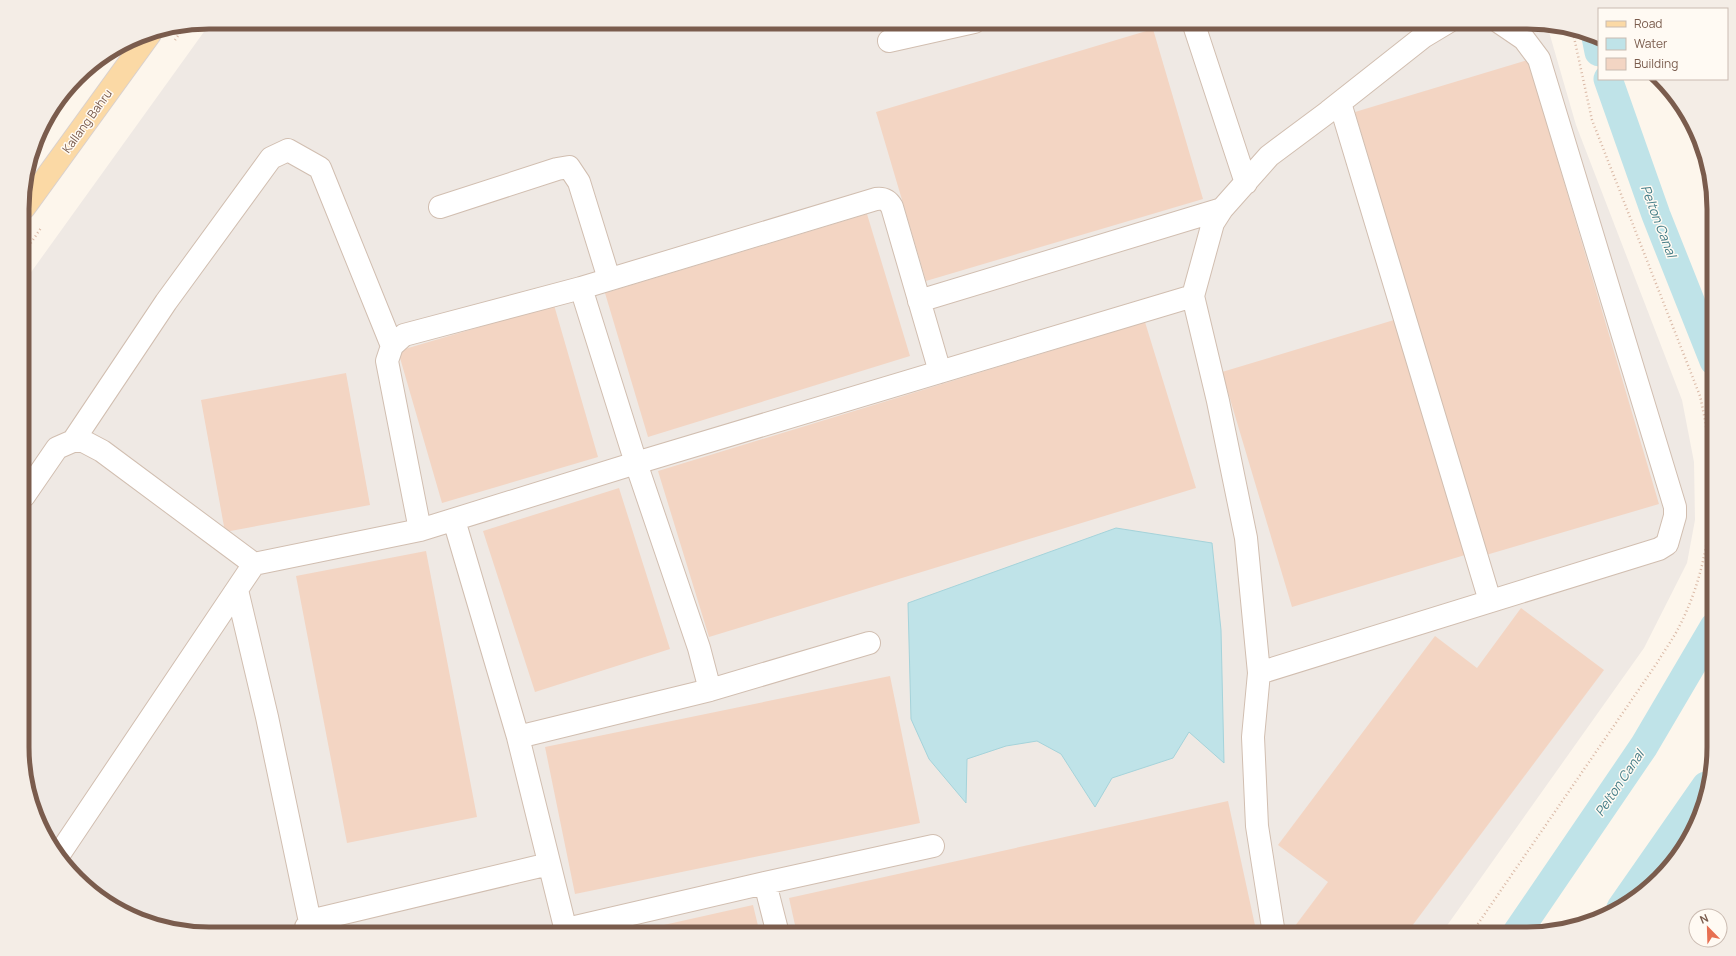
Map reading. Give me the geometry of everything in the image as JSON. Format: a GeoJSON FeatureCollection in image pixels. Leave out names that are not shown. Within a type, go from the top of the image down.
{"type":"FeatureCollection","features":[{"type":"Feature","properties":{"kind":"main road","name":"Kallang Bahru"},"geometry":{"type":"LineString","coordinates":[[29,201],[145,41]]}},
{"type":"Feature","properties":{"kind":"lane"},"geometry":{"type":"LineString","coordinates":[[889,41],[943,29]]}},
{"type":"Feature","properties":{"kind":"lane"},"geometry":{"type":"LineString","coordinates":[[1196,29],[1246,183]]}},
{"type":"Feature","properties":{"kind":"lane"},"geometry":{"type":"LineString","coordinates":[[1273,927],[1257,826],[1253,737],[1259,673],[1246,538],[1218,402],[1193,296],[1213,223],[1222,209],[1269,156],[1340,103],[1423,37],[1436,29]]}},
{"type":"Feature","properties":{"kind":"lane"},"geometry":{"type":"LineString","coordinates":[[1259,673],[1659,549],[1666,544],[1675,516],[1675,507],[1539,59],[1524,38],[1510,29]]}},
{"type":"Feature","properties":{"kind":"lane"},"geometry":{"type":"LineString","coordinates":[[1340,103],[1490,601]]}},
{"type":"Feature","properties":{"kind":"lane"},"geometry":{"type":"LineString","coordinates":[[72,441],[166,302],[271,158],[288,150],[320,168],[392,346]]}},
{"type":"Feature","properties":{"kind":"lane"},"geometry":{"type":"LineString","coordinates":[[440,207],[557,169],[569,167],[580,182],[609,279]]}},
{"type":"Feature","properties":{"kind":"lane"},"geometry":{"type":"LineString","coordinates":[[420,530],[387,361],[392,346],[404,335],[582,288],[876,198],[882,198],[890,202],[892,207],[940,372]]}},
{"type":"Feature","properties":{"kind":"lane"},"geometry":{"type":"LineString","coordinates":[[919,301],[1222,209]]}},
{"type":"Feature","properties":{"kind":"lane"},"geometry":{"type":"LineString","coordinates":[[582,288],[636,464],[699,648],[710,690]]}},
{"type":"Feature","properties":{"kind":"lane"},"geometry":{"type":"LineString","coordinates":[[62,851],[238,590],[254,564],[420,530],[1193,296]]}},
{"type":"Feature","properties":{"kind":"lane"},"geometry":{"type":"LineString","coordinates":[[29,489],[57,448],[72,441],[83,441],[102,451],[254,564]]}},
{"type":"Feature","properties":{"kind":"lane"},"geometry":{"type":"LineString","coordinates":[[454,520],[518,737],[564,924],[567,927]]}},
{"type":"Feature","properties":{"kind":"lane"},"geometry":{"type":"LineString","coordinates":[[238,590],[267,717],[308,927]]}},
{"type":"Feature","properties":{"kind":"lane"},"geometry":{"type":"LineString","coordinates":[[518,737],[710,690],[868,643]]}},
{"type":"Feature","properties":{"kind":"lane"},"geometry":{"type":"LineString","coordinates":[[572,927],[933,846]]}},
{"type":"Feature","properties":{"kind":"lane"},"geometry":{"type":"LineString","coordinates":[[312,927],[549,864]]}},
{"type":"Feature","properties":{"kind":"lane"},"geometry":{"type":"LineString","coordinates":[[765,883],[776,927]]}},
{"type":"Feature","properties":{"kind":"path"},"geometry":{"type":"LineString","coordinates":[[1573,35],[1592,120],[1700,396],[1707,426]]}},
{"type":"Feature","properties":{"kind":"path"},"geometry":{"type":"LineString","coordinates":[[1476,927],[1657,663],[1679,626],[1700,577],[1707,543]]}},
{"type":"Feature","properties":{"kind":"shaded area"},"geometry":{"type":"Polygon","coordinates":[[[206,29],[1539,29],[1549,31],[1576,125],[1682,400],[1694,462],[1695,520],[1687,563],[1644,648],[1446,927],[197,927],[174,924],[140,913],[119,903],[99,890],[74,866],[59,847],[48,827],[32,782],[29,759],[29,275],[206,29]]]}},
{"type":"Feature","properties":{"kind":"water"},"geometry":{"type":"Polygon","coordinates":[[[1116,528],[1212,543],[1221,630],[1224,763],[1189,732],[1173,758],[1112,778],[1095,807],[1061,754],[1037,741],[1006,746],[967,759],[966,803],[929,759],[911,719],[908,603],[1116,528]]]}},
{"type":"Feature","properties":{"kind":"building"},"geometry":{"type":"Polygon","coordinates":[[[1153,29],[1203,199],[926,281],[876,112],[1153,29]]]}},
{"type":"Feature","properties":{"kind":"building"},"geometry":{"type":"Polygon","coordinates":[[[1528,60],[1659,504],[1486,555],[1355,112],[1528,60]]]}},
{"type":"Feature","properties":{"kind":"building"},"geometry":{"type":"Polygon","coordinates":[[[867,214],[910,356],[648,437],[605,293],[867,214]]]}},
{"type":"Feature","properties":{"kind":"building"},"geometry":{"type":"Polygon","coordinates":[[[554,305],[598,457],[442,503],[398,351],[554,305]]]}},
{"type":"Feature","properties":{"kind":"building"},"geometry":{"type":"Polygon","coordinates":[[[1394,320],[1465,555],[1292,607],[1222,372],[1394,320]]]}},
{"type":"Feature","properties":{"kind":"building"},"geometry":{"type":"Polygon","coordinates":[[[1145,322],[1196,488],[709,637],[658,471],[1145,322]]]}},
{"type":"Feature","properties":{"kind":"building"},"geometry":{"type":"Polygon","coordinates":[[[346,373],[370,505],[225,532],[201,400],[346,373]]]}},
{"type":"Feature","properties":{"kind":"building"},"geometry":{"type":"Polygon","coordinates":[[[619,488],[670,649],[535,692],[483,531],[619,488]]]}},
{"type":"Feature","properties":{"kind":"building"},"geometry":{"type":"Polygon","coordinates":[[[426,551],[477,817],[347,843],[296,576],[426,551]]]}},
{"type":"Feature","properties":{"kind":"building"},"geometry":{"type":"Polygon","coordinates":[[[1521,608],[1604,670],[1411,927],[1294,927],[1328,882],[1278,845],[1435,636],[1477,668],[1521,608]]]}},
{"type":"Feature","properties":{"kind":"building"},"geometry":{"type":"Polygon","coordinates":[[[890,676],[920,823],[575,894],[545,747],[890,676]]]}},
{"type":"Feature","properties":{"kind":"building"},"geometry":{"type":"Polygon","coordinates":[[[1228,801],[1255,927],[795,927],[789,898],[1228,801]]]}},
{"type":"Feature","properties":{"kind":"building"},"geometry":{"type":"Polygon","coordinates":[[[753,905],[758,927],[655,927],[753,905]]]}},
{"type":"Feature","properties":{"kind":"waterway","name":"Pelton Canal"},"geometry":{"type":"LineString","coordinates":[[1608,80],[1656,215],[1707,343]]}},
{"type":"Feature","properties":{"kind":"waterway","name":"Pelton Canal"},"geometry":{"type":"LineString","coordinates":[[1521,927],[1644,746],[1707,639]]}},
{"type":"Feature","properties":{"kind":"waterway","name":"Pelton Canal"},"geometry":{"type":"LineString","coordinates":[[1630,895],[1701,793]]}}]}
